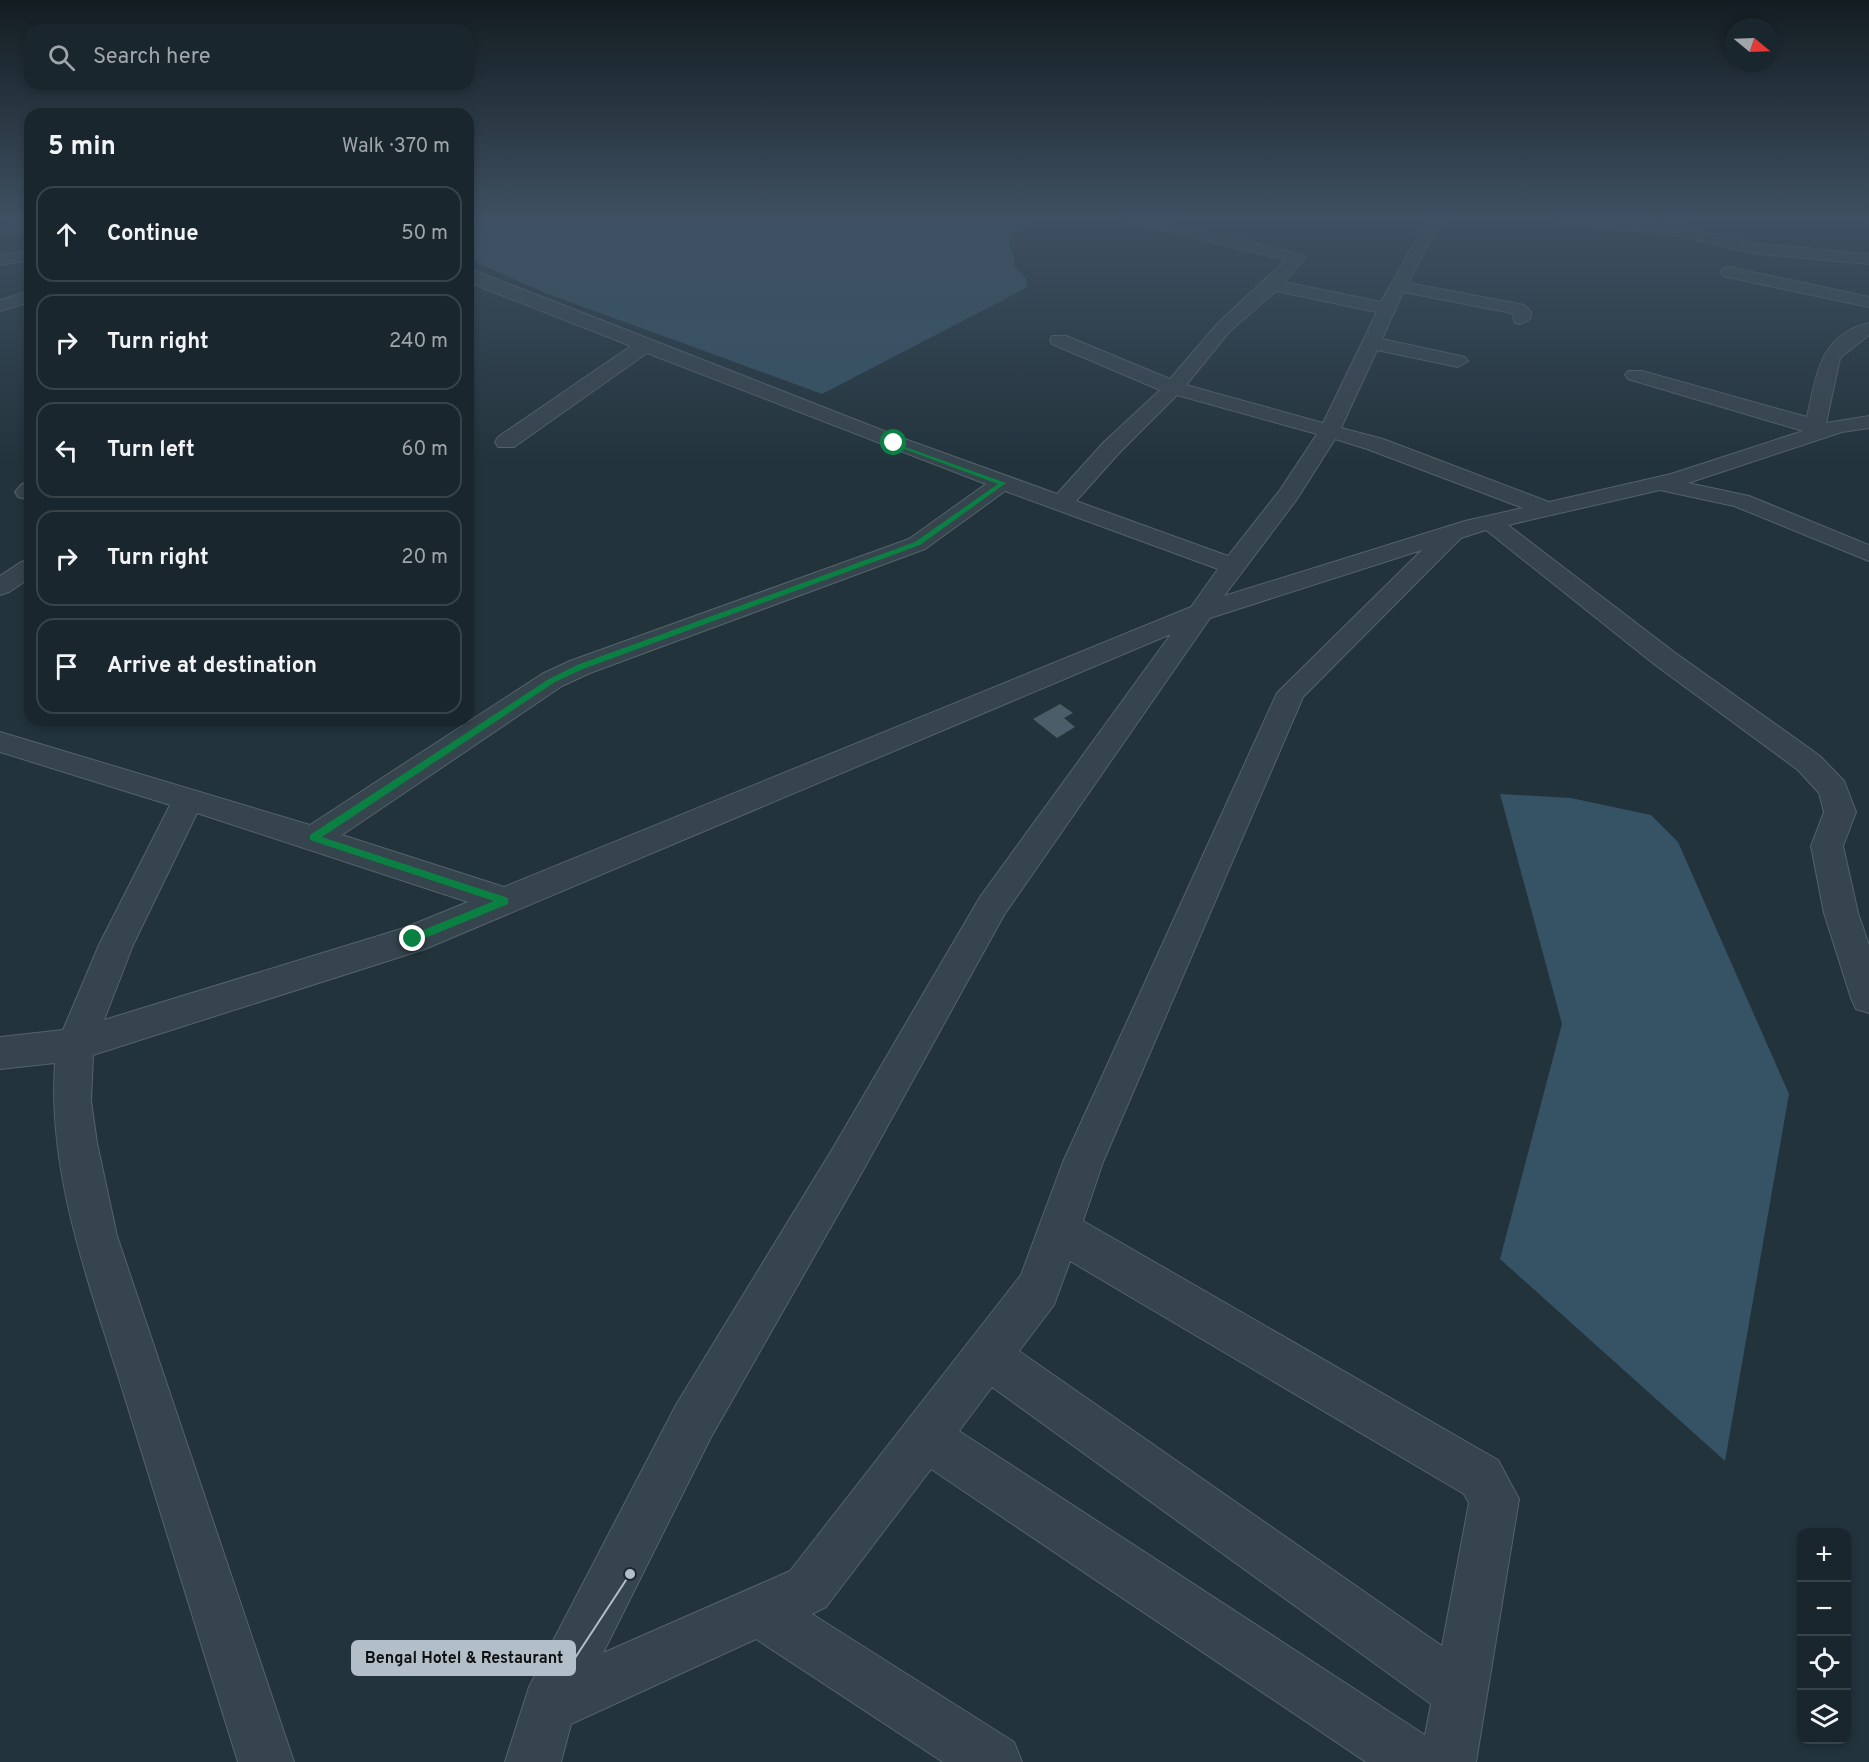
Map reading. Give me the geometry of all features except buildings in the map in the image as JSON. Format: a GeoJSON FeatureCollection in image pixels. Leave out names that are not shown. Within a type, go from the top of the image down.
{"type":"FeatureCollection","features":[{"type":"Feature","properties":{"kind":"street"},"geometry":{"type":"LineString","coordinates":[[0,306],[20,299]]}},
{"type":"Feature","properties":{"kind":"street"},"geometry":{"type":"LineString","coordinates":[[528,299],[1002,483],[1233,566]]}},
{"type":"Feature","properties":{"kind":"street"},"geometry":{"type":"LineString","coordinates":[[1060,504],[1112,447],[1173,388],[1224,327],[1256,299]]}},
{"type":"Feature","properties":{"kind":"street"},"geometry":{"type":"LineString","coordinates":[[532,1762],[548,1706],[693,1422],[847,1161],[992,906],[1233,566],[1289,494],[1329,432],[1392,299]]}},
{"type":"Feature","properties":{"kind":"street"},"geometry":{"type":"LineString","coordinates":[[1416,299],[1518,309],[1522,312],[1521,319]]}},
{"type":"Feature","properties":{"kind":"street"},"geometry":{"type":"LineString","coordinates":[[1814,430],[1831,356],[1851,338],[1869,328]]}},
{"type":"Feature","properties":{"kind":"street"},"geometry":{"type":"LineString","coordinates":[[1059,340],[1173,388],[1375,444],[1548,509]]}},
{"type":"Feature","properties":{"kind":"street"},"geometry":{"type":"LineString","coordinates":[[1372,343],[1458,362]]}},
{"type":"Feature","properties":{"kind":"street"},"geometry":{"type":"LineString","coordinates":[[506,442],[646,345]]}},
{"type":"Feature","properties":{"kind":"street"},"geometry":{"type":"LineString","coordinates":[[1635,375],[1814,430]]}},
{"type":"Feature","properties":{"kind":"street"},"geometry":{"type":"LineString","coordinates":[[0,1053],[75,1046],[413,939],[1201,612],[1472,527],[1659,483],[1814,430],[1869,422]]}},
{"type":"Feature","properties":{"kind":"street"},"geometry":{"type":"LineString","coordinates":[[314,838],[552,681],[580,667],[917,544],[1002,483]]}},
{"type":"Feature","properties":{"kind":"street"},"geometry":{"type":"LineString","coordinates":[[1659,483],[1742,501],[1869,554]]}},
{"type":"Feature","properties":{"kind":"street"},"geometry":{"type":"LineString","coordinates":[[1472,527],[1664,658],[1809,763],[1833,789],[1840,812],[1827,846],[1841,913],[1869,998]]}},
{"type":"Feature","properties":{"kind":"street"},"geometry":{"type":"LineString","coordinates":[[548,1706],[808,1589],[1038,1289],[1083,1162],[1291,693],[1472,527]]}},
{"type":"Feature","properties":{"kind":"street"},"geometry":{"type":"LineString","coordinates":[[0,587],[24,571]]}},
{"type":"Feature","properties":{"kind":"street"},"geometry":{"type":"LineString","coordinates":[[0,742],[314,838],[505,901]]}},
{"type":"Feature","properties":{"kind":"street"},"geometry":{"type":"LineString","coordinates":[[189,799],[116,945],[75,1046],[72,1101],[77,1143],[96,1236],[266,1762]]}},
{"type":"Feature","properties":{"kind":"street"},"geometry":{"type":"LineString","coordinates":[[1059,1231],[1481,1477],[1494,1500],[1448,1762]]}},
{"type":"Feature","properties":{"kind":"street"},"geometry":{"type":"LineString","coordinates":[[987,1356],[1460,1692]]}},
{"type":"Feature","properties":{"kind":"street"},"geometry":{"type":"LineString","coordinates":[[925,1437],[1416,1762]]}},
{"type":"Feature","properties":{"kind":"street"},"geometry":{"type":"LineString","coordinates":[[760,1611],[994,1762]]}},
{"type":"Feature","properties":{"kind":"water"},"geometry":{"type":"Polygon","coordinates":[[[562,299],[1004,299],[822,394],[562,299]]]}},
{"type":"Feature","properties":{"kind":"water"},"geometry":{"type":"Polygon","coordinates":[[[1500,794],[1571,798],[1651,815],[1678,842],[1789,1094],[1725,1461],[1500,1259],[1562,1024],[1500,794]]]}},
{"type":"Feature","properties":{"kind":"place","name":"Bengal Hotel & Restaurant"},"geometry":{"type":"Point","coordinates":[630,1574]}},
{"type":"Feature","properties":{"kind":"route"},"geometry":{"type":"LineString","coordinates":[[413,939],[505,901],[314,838],[552,681],[580,667],[917,544],[1002,483],[894,443]]}}]}
